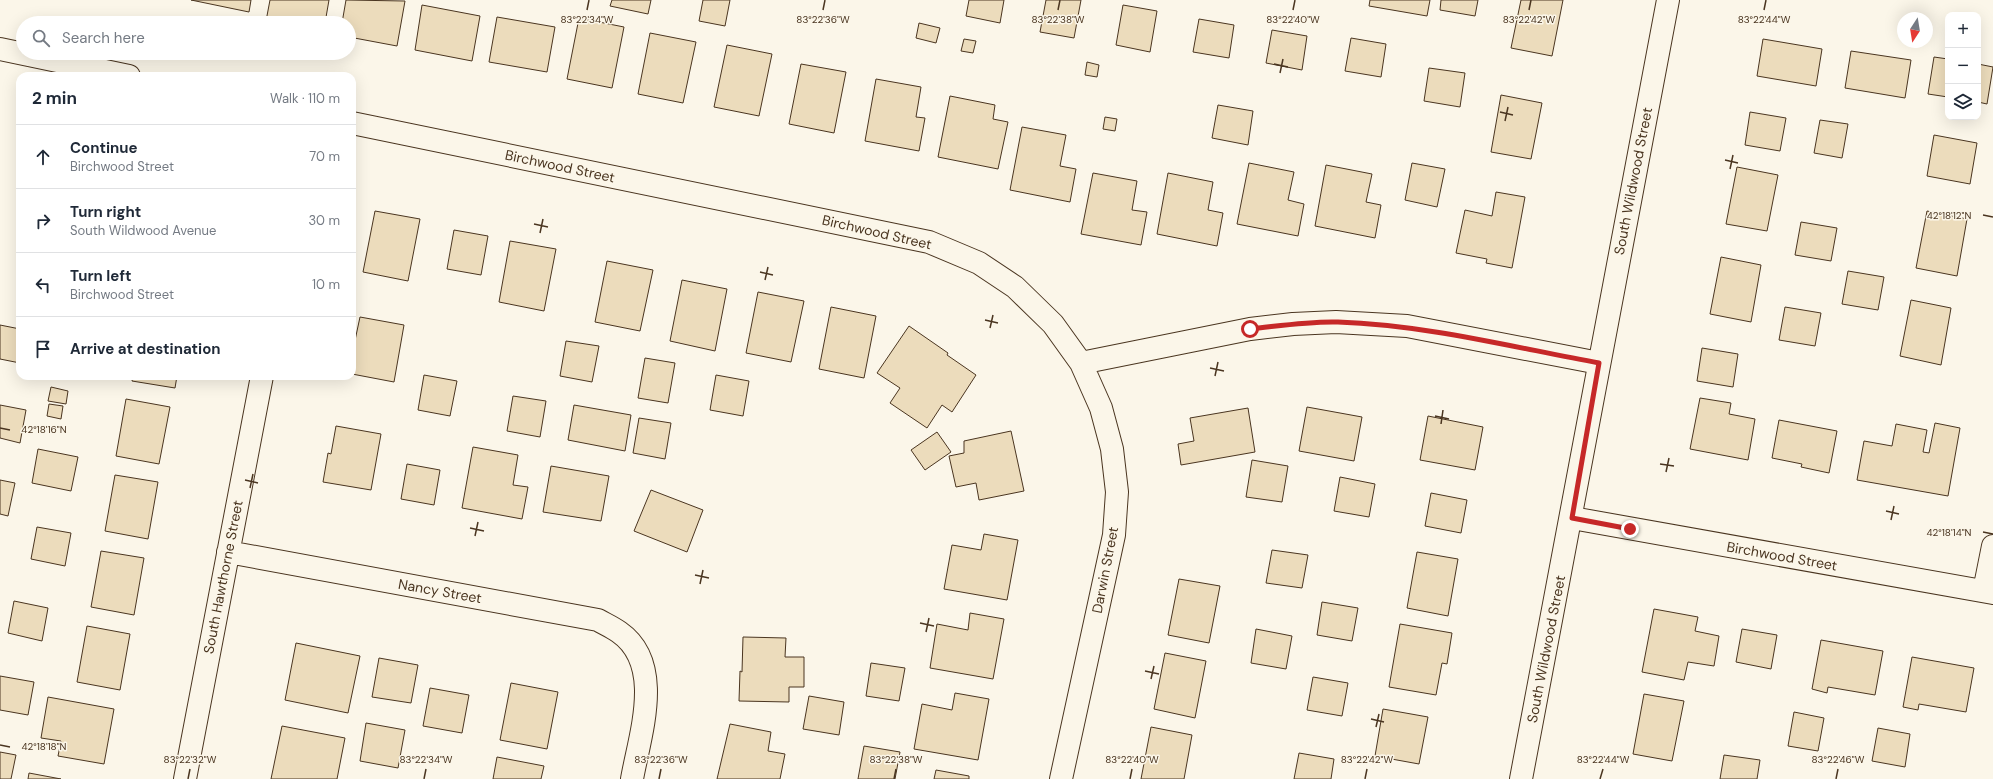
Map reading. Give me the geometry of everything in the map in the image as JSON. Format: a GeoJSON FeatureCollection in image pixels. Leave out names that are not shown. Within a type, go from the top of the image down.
{"type":"FeatureCollection","features":[{"type":"Feature","properties":{"kind":"street","name":"South Wildwood Street"},"geometry":{"type":"LineString","coordinates":[[1521,779],[1572,518],[1599,363],[1668,0]]}},
{"type":"Feature","properties":{"kind":"street"},"geometry":{"type":"LineString","coordinates":[[0,48],[16,51]]}},
{"type":"Feature","properties":{"kind":"street"},"geometry":{"type":"LineString","coordinates":[[55,60],[111,72]]}},
{"type":"Feature","properties":{"kind":"street","name":"Birchwood Street"},"geometry":{"type":"LineString","coordinates":[[356,124],[929,242],[979,263],[1014,287],[1053,324],[1081,363]]}},
{"type":"Feature","properties":{"kind":"street"},"geometry":{"type":"LineString","coordinates":[[1081,363],[1250,329],[1293,324],[1336,322],[1407,326],[1599,363]]}},
{"type":"Feature","properties":{"kind":"street","name":"Darwin Street"},"geometry":{"type":"LineString","coordinates":[[1061,779],[1114,535],[1117,492],[1112,449],[1101,408],[1081,363]]}},
{"type":"Feature","properties":{"kind":"street","name":"South Hawthorne Street"},"geometry":{"type":"LineString","coordinates":[[185,779],[261,380]]}},
{"type":"Feature","properties":{"kind":"street","name":"Birchwood Street"},"geometry":{"type":"LineString","coordinates":[[1572,518],[1988,592]]}},
{"type":"Feature","properties":{"kind":"street"},"geometry":{"type":"LineString","coordinates":[[1988,592],[1993,546]]}},
{"type":"Feature","properties":{"kind":"street","name":"Nancy Street"},"geometry":{"type":"LineString","coordinates":[[228,552],[598,620],[620,632],[632,645],[644,669],[647,688],[646,704],[632,779]]}},
{"type":"Feature","properties":{"kind":"building"},"geometry":{"type":"Polygon","coordinates":[[[191,0],[251,0],[249,12],[191,0]]]}},
{"type":"Feature","properties":{"kind":"building"},"geometry":{"type":"Polygon","coordinates":[[[270,0],[329,0],[326,16],[267,16],[270,0]]]}},
{"type":"Feature","properties":{"kind":"building"},"geometry":{"type":"Polygon","coordinates":[[[346,0],[405,1],[397,46],[356,38],[356,16],[343,16],[346,0]]]}},
{"type":"Feature","properties":{"kind":"building"},"geometry":{"type":"Polygon","coordinates":[[[612,0],[651,0],[648,14],[610,6],[612,0]]]}},
{"type":"Feature","properties":{"kind":"building"},"geometry":{"type":"Polygon","coordinates":[[[703,0],[730,0],[725,26],[699,21],[703,0]]]}},
{"type":"Feature","properties":{"kind":"building"},"geometry":{"type":"Polygon","coordinates":[[[969,0],[1004,0],[1000,23],[966,16],[969,0]]]}},
{"type":"Feature","properties":{"kind":"building"},"geometry":{"type":"Polygon","coordinates":[[[1046,0],[1081,0],[1074,38],[1040,32],[1046,0]]]}},
{"type":"Feature","properties":{"kind":"building"},"geometry":{"type":"Polygon","coordinates":[[[1370,0],[1430,0],[1427,16],[1369,6],[1370,0]]]}},
{"type":"Feature","properties":{"kind":"building"},"geometry":{"type":"Polygon","coordinates":[[[1441,0],[1478,0],[1475,16],[1440,10],[1441,0]]]}},
{"type":"Feature","properties":{"kind":"building"},"geometry":{"type":"Polygon","coordinates":[[[1521,0],[1563,0],[1552,56],[1511,48],[1521,0]]]}},
{"type":"Feature","properties":{"kind":"building"},"geometry":{"type":"Polygon","coordinates":[[[422,5],[480,16],[472,61],[415,50],[422,5]]]}},
{"type":"Feature","properties":{"kind":"building"},"geometry":{"type":"Polygon","coordinates":[[[1123,5],[1157,11],[1150,52],[1116,45],[1123,5]]]}},
{"type":"Feature","properties":{"kind":"building"},"geometry":{"type":"Polygon","coordinates":[[[497,17],[555,27],[547,72],[489,62],[497,17]]]}},
{"type":"Feature","properties":{"kind":"building"},"geometry":{"type":"Polygon","coordinates":[[[579,18],[624,27],[612,88],[567,79],[579,18]]]}},
{"type":"Feature","properties":{"kind":"building"},"geometry":{"type":"Polygon","coordinates":[[[1199,19],[1234,25],[1229,58],[1193,52],[1199,19]]]}},
{"type":"Feature","properties":{"kind":"building"},"geometry":{"type":"Polygon","coordinates":[[[919,23],[940,28],[936,43],[916,38],[919,23]]]}},
{"type":"Feature","properties":{"kind":"building"},"geometry":{"type":"Polygon","coordinates":[[[1272,30],[1307,36],[1302,70],[1266,63],[1272,30]]]}},
{"type":"Feature","properties":{"kind":"building"},"geometry":{"type":"Polygon","coordinates":[[[650,33],[696,42],[683,103],[638,94],[650,33]]]}},
{"type":"Feature","properties":{"kind":"building"},"geometry":{"type":"Polygon","coordinates":[[[1351,38],[1386,44],[1381,77],[1345,71],[1351,38]]]}},
{"type":"Feature","properties":{"kind":"building"},"geometry":{"type":"Polygon","coordinates":[[[964,39],[976,41],[973,53],[961,51],[964,39]]]}},
{"type":"Feature","properties":{"kind":"building"},"geometry":{"type":"Polygon","coordinates":[[[1763,39],[1822,49],[1816,86],[1757,76],[1763,39]]]}},
{"type":"Feature","properties":{"kind":"building"},"geometry":{"type":"Polygon","coordinates":[[[727,45],[772,54],[759,116],[714,107],[727,45]]]}},
{"type":"Feature","properties":{"kind":"building"},"geometry":{"type":"Polygon","coordinates":[[[1851,51],[1911,60],[1905,98],[1845,88],[1851,51]]]}},
{"type":"Feature","properties":{"kind":"building"},"geometry":{"type":"Polygon","coordinates":[[[1934,57],[1945,59],[1945,97],[1928,94],[1934,57]]]}},
{"type":"Feature","properties":{"kind":"building"},"geometry":{"type":"Polygon","coordinates":[[[1087,62],[1099,65],[1097,77],[1085,75],[1087,62]]]}},
{"type":"Feature","properties":{"kind":"building"},"geometry":{"type":"Polygon","coordinates":[[[801,64],[846,72],[834,133],[789,124],[801,64]]]}},
{"type":"Feature","properties":{"kind":"building"},"geometry":{"type":"Polygon","coordinates":[[[1981,65],[1993,67],[1987,104],[1981,103],[1981,65]]]}},
{"type":"Feature","properties":{"kind":"building"},"geometry":{"type":"Polygon","coordinates":[[[1429,68],[1465,73],[1460,107],[1424,101],[1429,68]]]}},
{"type":"Feature","properties":{"kind":"building"},"geometry":{"type":"Polygon","coordinates":[[[876,79],[921,87],[916,117],[925,118],[919,151],[865,141],[876,79]]]}},
{"type":"Feature","properties":{"kind":"building"},"geometry":{"type":"Polygon","coordinates":[[[1501,95],[1542,103],[1531,159],[1491,152],[1501,95]]]}},
{"type":"Feature","properties":{"kind":"building"},"geometry":{"type":"Polygon","coordinates":[[[950,96],[995,105],[993,119],[1008,122],[998,169],[938,157],[950,96]]]}},
{"type":"Feature","properties":{"kind":"building"},"geometry":{"type":"Polygon","coordinates":[[[1218,105],[1253,111],[1248,145],[1212,138],[1218,105]]]}},
{"type":"Feature","properties":{"kind":"building"},"geometry":{"type":"Polygon","coordinates":[[[1750,112],[1786,118],[1780,151],[1745,145],[1750,112]]]}},
{"type":"Feature","properties":{"kind":"building"},"geometry":{"type":"Polygon","coordinates":[[[1105,117],[1117,119],[1115,131],[1103,129],[1105,117]]]}},
{"type":"Feature","properties":{"kind":"building"},"geometry":{"type":"Polygon","coordinates":[[[1820,120],[1848,124],[1842,158],[1814,153],[1820,120]]]}},
{"type":"Feature","properties":{"kind":"building"},"geometry":{"type":"Polygon","coordinates":[[[1022,127],[1066,135],[1060,166],[1076,169],[1070,202],[1010,190],[1022,127]]]}},
{"type":"Feature","properties":{"kind":"building"},"geometry":{"type":"Polygon","coordinates":[[[1934,135],[1977,143],[1970,184],[1927,176],[1934,135]]]}},
{"type":"Feature","properties":{"kind":"building"},"geometry":{"type":"Polygon","coordinates":[[[1249,163],[1294,172],[1288,200],[1304,204],[1298,236],[1237,224],[1249,163]]]}},
{"type":"Feature","properties":{"kind":"building"},"geometry":{"type":"Polygon","coordinates":[[[1412,163],[1445,169],[1437,207],[1405,200],[1412,163]]]}},
{"type":"Feature","properties":{"kind":"building"},"geometry":{"type":"Polygon","coordinates":[[[1326,165],[1372,174],[1366,202],[1381,205],[1375,238],[1315,226],[1326,165]]]}},
{"type":"Feature","properties":{"kind":"building"},"geometry":{"type":"Polygon","coordinates":[[[1737,167],[1778,175],[1767,231],[1726,224],[1737,167]]]}},
{"type":"Feature","properties":{"kind":"building"},"geometry":{"type":"Polygon","coordinates":[[[1093,173],[1137,181],[1132,210],[1147,212],[1141,245],[1081,234],[1093,173]]]}},
{"type":"Feature","properties":{"kind":"building"},"geometry":{"type":"Polygon","coordinates":[[[1168,173],[1213,182],[1208,210],[1223,213],[1217,246],[1157,234],[1168,173]]]}},
{"type":"Feature","properties":{"kind":"building"},"geometry":{"type":"Polygon","coordinates":[[[1496,192],[1525,197],[1512,268],[1486,263],[1487,259],[1456,253],[1465,210],[1492,216],[1496,192]]]}},
{"type":"Feature","properties":{"kind":"building"},"geometry":{"type":"Polygon","coordinates":[[[375,211],[420,219],[408,281],[363,272],[375,211]]]}},
{"type":"Feature","properties":{"kind":"building"},"geometry":{"type":"Polygon","coordinates":[[[1927,211],[1967,219],[1957,276],[1916,268],[1927,211]]]}},
{"type":"Feature","properties":{"kind":"building"},"geometry":{"type":"Polygon","coordinates":[[[1801,222],[1837,228],[1831,261],[1795,255],[1801,222]]]}},
{"type":"Feature","properties":{"kind":"building"},"geometry":{"type":"Polygon","coordinates":[[[454,230],[488,236],[481,275],[447,269],[454,230]]]}},
{"type":"Feature","properties":{"kind":"building"},"geometry":{"type":"Polygon","coordinates":[[[510,241],[556,249],[544,311],[499,302],[510,241]]]}},
{"type":"Feature","properties":{"kind":"building"},"geometry":{"type":"Polygon","coordinates":[[[1721,257],[1761,265],[1751,322],[1710,314],[1721,257]]]}},
{"type":"Feature","properties":{"kind":"building"},"geometry":{"type":"Polygon","coordinates":[[[607,261],[653,270],[640,331],[595,322],[607,261]]]}},
{"type":"Feature","properties":{"kind":"building"},"geometry":{"type":"Polygon","coordinates":[[[1848,271],[1884,277],[1878,310],[1842,304],[1848,271]]]}},
{"type":"Feature","properties":{"kind":"building"},"geometry":{"type":"Polygon","coordinates":[[[682,280],[727,289],[715,351],[670,341],[682,280]]]}},
{"type":"Feature","properties":{"kind":"building"},"geometry":{"type":"Polygon","coordinates":[[[758,292],[804,301],[791,362],[746,353],[758,292]]]}},
{"type":"Feature","properties":{"kind":"building"},"geometry":{"type":"Polygon","coordinates":[[[1911,300],[1951,308],[1941,365],[1900,356],[1911,300]]]}},
{"type":"Feature","properties":{"kind":"building"},"geometry":{"type":"Polygon","coordinates":[[[831,307],[876,316],[864,378],[819,369],[831,307]]]}},
{"type":"Feature","properties":{"kind":"building"},"geometry":{"type":"Polygon","coordinates":[[[1785,307],[1821,313],[1815,346],[1779,340],[1785,307]]]}},
{"type":"Feature","properties":{"kind":"building"},"geometry":{"type":"Polygon","coordinates":[[[360,317],[404,325],[394,382],[356,375],[356,336],[360,317]]]}},
{"type":"Feature","properties":{"kind":"building"},"geometry":{"type":"Polygon","coordinates":[[[0,325],[16,328],[16,362],[0,359],[0,325]]]}},
{"type":"Feature","properties":{"kind":"building"},"geometry":{"type":"Polygon","coordinates":[[[909,326],[948,353],[947,355],[976,375],[952,412],[942,405],[927,428],[890,403],[900,388],[877,373],[909,326]]]}},
{"type":"Feature","properties":{"kind":"building"},"geometry":{"type":"Polygon","coordinates":[[[566,341],[599,346],[592,382],[560,376],[566,341]]]}},
{"type":"Feature","properties":{"kind":"building"},"geometry":{"type":"Polygon","coordinates":[[[1702,348],[1738,354],[1733,387],[1697,381],[1702,348]]]}},
{"type":"Feature","properties":{"kind":"building"},"geometry":{"type":"Polygon","coordinates":[[[645,358],[675,363],[668,403],[638,398],[645,358]]]}},
{"type":"Feature","properties":{"kind":"building"},"geometry":{"type":"Polygon","coordinates":[[[424,375],[457,381],[450,416],[418,410],[424,375]]]}},
{"type":"Feature","properties":{"kind":"building"},"geometry":{"type":"Polygon","coordinates":[[[716,375],[749,381],[743,416],[710,410],[716,375]]]}},
{"type":"Feature","properties":{"kind":"building"},"geometry":{"type":"Polygon","coordinates":[[[132,380],[176,380],[175,388],[132,380]]]}},
{"type":"Feature","properties":{"kind":"building"},"geometry":{"type":"Polygon","coordinates":[[[51,387],[68,391],[66,404],[48,401],[51,387]]]}},
{"type":"Feature","properties":{"kind":"building"},"geometry":{"type":"Polygon","coordinates":[[[513,396],[546,401],[540,437],[507,431],[513,396]]]}},
{"type":"Feature","properties":{"kind":"building"},"geometry":{"type":"Polygon","coordinates":[[[1700,398],[1731,403],[1729,414],[1755,419],[1748,460],[1690,449],[1700,398]]]}},
{"type":"Feature","properties":{"kind":"building"},"geometry":{"type":"Polygon","coordinates":[[[126,399],[170,407],[159,464],[116,456],[126,399]]]}},
{"type":"Feature","properties":{"kind":"building"},"geometry":{"type":"Polygon","coordinates":[[[49,404],[63,406],[61,419],[47,416],[49,404]]]}},
{"type":"Feature","properties":{"kind":"building"},"geometry":{"type":"Polygon","coordinates":[[[0,405],[26,410],[20,443],[0,438],[0,405]]]}},
{"type":"Feature","properties":{"kind":"building"},"geometry":{"type":"Polygon","coordinates":[[[574,405],[631,415],[625,451],[568,440],[574,405]]]}},
{"type":"Feature","properties":{"kind":"building"},"geometry":{"type":"Polygon","coordinates":[[[1307,407],[1362,417],[1354,461],[1299,451],[1307,407]]]}},
{"type":"Feature","properties":{"kind":"building"},"geometry":{"type":"Polygon","coordinates":[[[1248,408],[1255,452],[1181,465],[1178,444],[1194,441],[1190,418],[1248,408]]]}},
{"type":"Feature","properties":{"kind":"building"},"geometry":{"type":"Polygon","coordinates":[[[1428,416],[1483,427],[1475,470],[1420,460],[1428,416]]]}},
{"type":"Feature","properties":{"kind":"building"},"geometry":{"type":"Polygon","coordinates":[[[639,418],[671,423],[665,459],[633,453],[639,418]]]}},
{"type":"Feature","properties":{"kind":"building"},"geometry":{"type":"Polygon","coordinates":[[[1779,420],[1837,431],[1829,473],[1801,467],[1802,464],[1772,458],[1779,420]]]}},
{"type":"Feature","properties":{"kind":"building"},"geometry":{"type":"Polygon","coordinates":[[[1935,423],[1960,428],[1948,496],[1857,480],[1864,441],[1892,446],[1896,424],[1927,430],[1923,452],[1929,453],[1935,423]]]}},
{"type":"Feature","properties":{"kind":"building"},"geometry":{"type":"Polygon","coordinates":[[[336,426],[381,434],[371,490],[323,482],[328,453],[331,454],[336,426]]]}},
{"type":"Feature","properties":{"kind":"building"},"geometry":{"type":"Polygon","coordinates":[[[1011,431],[1024,491],[979,500],[976,483],[956,487],[949,456],[964,453],[964,441],[1011,431]]]}},
{"type":"Feature","properties":{"kind":"building"},"geometry":{"type":"Polygon","coordinates":[[[937,432],[951,452],[925,470],[911,450],[937,432]]]}},
{"type":"Feature","properties":{"kind":"building"},"geometry":{"type":"Polygon","coordinates":[[[473,447],[518,455],[513,485],[528,487],[522,519],[462,508],[473,447]]]}},
{"type":"Feature","properties":{"kind":"building"},"geometry":{"type":"Polygon","coordinates":[[[38,449],[78,457],[71,491],[32,483],[38,449]]]}},
{"type":"Feature","properties":{"kind":"building"},"geometry":{"type":"Polygon","coordinates":[[[1252,460],[1288,466],[1282,502],[1246,497],[1252,460]]]}},
{"type":"Feature","properties":{"kind":"building"},"geometry":{"type":"Polygon","coordinates":[[[407,464],[440,470],[434,505],[401,499],[407,464]]]}},
{"type":"Feature","properties":{"kind":"building"},"geometry":{"type":"Polygon","coordinates":[[[551,466],[609,476],[601,521],[543,512],[551,466]]]}},
{"type":"Feature","properties":{"kind":"building"},"geometry":{"type":"Polygon","coordinates":[[[115,475],[158,482],[148,539],[105,531],[115,475]]]}},
{"type":"Feature","properties":{"kind":"building"},"geometry":{"type":"Polygon","coordinates":[[[1340,477],[1375,484],[1369,517],[1334,511],[1340,477]]]}},
{"type":"Feature","properties":{"kind":"building"},"geometry":{"type":"Polygon","coordinates":[[[0,480],[15,483],[8,516],[0,514],[0,480]]]}},
{"type":"Feature","properties":{"kind":"building"},"geometry":{"type":"Polygon","coordinates":[[[651,490],[703,510],[687,552],[634,531],[651,490]]]}},
{"type":"Feature","properties":{"kind":"building"},"geometry":{"type":"Polygon","coordinates":[[[1431,493],[1467,500],[1461,533],[1425,526],[1431,493]]]}},
{"type":"Feature","properties":{"kind":"building"},"geometry":{"type":"Polygon","coordinates":[[[37,527],[71,533],[65,566],[31,559],[37,527]]]}},
{"type":"Feature","properties":{"kind":"building"},"geometry":{"type":"Polygon","coordinates":[[[984,534],[1018,540],[1007,600],[944,589],[952,545],[981,550],[984,534]]]}},
{"type":"Feature","properties":{"kind":"building"},"geometry":{"type":"Polygon","coordinates":[[[1272,550],[1308,555],[1302,588],[1266,583],[1272,550]]]}},
{"type":"Feature","properties":{"kind":"building"},"geometry":{"type":"Polygon","coordinates":[[[101,551],[144,558],[134,615],[91,607],[101,551]]]}},
{"type":"Feature","properties":{"kind":"building"},"geometry":{"type":"Polygon","coordinates":[[[1417,552],[1458,559],[1448,616],[1407,608],[1417,552]]]}},
{"type":"Feature","properties":{"kind":"building"},"geometry":{"type":"Polygon","coordinates":[[[1179,579],[1220,586],[1209,643],[1168,635],[1179,579]]]}},
{"type":"Feature","properties":{"kind":"building"},"geometry":{"type":"Polygon","coordinates":[[[14,601],[48,608],[42,641],[8,633],[14,601]]]}},
{"type":"Feature","properties":{"kind":"building"},"geometry":{"type":"Polygon","coordinates":[[[1322,602],[1358,608],[1352,641],[1317,635],[1322,602]]]}},
{"type":"Feature","properties":{"kind":"building"},"geometry":{"type":"Polygon","coordinates":[[[1654,609],[1698,617],[1695,631],[1719,636],[1714,666],[1688,662],[1684,680],[1642,672],[1654,609]]]}},
{"type":"Feature","properties":{"kind":"building"},"geometry":{"type":"Polygon","coordinates":[[[970,613],[1004,619],[993,679],[930,668],[937,624],[968,630],[970,613]]]}},
{"type":"Feature","properties":{"kind":"building"},"geometry":{"type":"Polygon","coordinates":[[[1400,624],[1452,633],[1447,664],[1442,663],[1436,695],[1389,687],[1400,624]]]}},
{"type":"Feature","properties":{"kind":"building"},"geometry":{"type":"Polygon","coordinates":[[[87,626],[130,634],[120,690],[77,682],[87,626]]]}},
{"type":"Feature","properties":{"kind":"building"},"geometry":{"type":"Polygon","coordinates":[[[1256,629],[1292,636],[1286,669],[1251,663],[1256,629]]]}},
{"type":"Feature","properties":{"kind":"building"},"geometry":{"type":"Polygon","coordinates":[[[1742,629],[1777,635],[1771,669],[1736,662],[1742,629]]]}},
{"type":"Feature","properties":{"kind":"building"},"geometry":{"type":"Polygon","coordinates":[[[743,637],[786,638],[785,657],[804,657],[804,687],[789,687],[789,702],[739,701],[743,637]]]}},
{"type":"Feature","properties":{"kind":"building"},"geometry":{"type":"Polygon","coordinates":[[[1821,640],[1883,651],[1875,695],[1828,687],[1827,693],[1812,689],[1821,640]]]}},
{"type":"Feature","properties":{"kind":"building"},"geometry":{"type":"Polygon","coordinates":[[[296,643],[360,656],[348,713],[285,700],[296,643]]]}},
{"type":"Feature","properties":{"kind":"building"},"geometry":{"type":"Polygon","coordinates":[[[1165,653],[1206,661],[1195,718],[1154,709],[1165,653]]]}},
{"type":"Feature","properties":{"kind":"building"},"geometry":{"type":"Polygon","coordinates":[[[1912,657],[1974,668],[1966,712],[1919,704],[1918,710],[1903,707],[1912,657]]]}},
{"type":"Feature","properties":{"kind":"building"},"geometry":{"type":"Polygon","coordinates":[[[379,658],[418,665],[411,703],[372,697],[379,658]]]}},
{"type":"Feature","properties":{"kind":"building"},"geometry":{"type":"Polygon","coordinates":[[[871,663],[905,668],[899,701],[866,696],[871,663]]]}},
{"type":"Feature","properties":{"kind":"building"},"geometry":{"type":"Polygon","coordinates":[[[0,676],[34,682],[28,715],[0,710],[0,676]]]}},
{"type":"Feature","properties":{"kind":"building"},"geometry":{"type":"Polygon","coordinates":[[[1313,677],[1348,683],[1342,716],[1307,710],[1313,677]]]}},
{"type":"Feature","properties":{"kind":"building"},"geometry":{"type":"Polygon","coordinates":[[[511,683],[558,692],[547,749],[500,740],[511,683]]]}},
{"type":"Feature","properties":{"kind":"building"},"geometry":{"type":"Polygon","coordinates":[[[430,688],[469,695],[462,733],[423,726],[430,688]]]}},
{"type":"Feature","properties":{"kind":"building"},"geometry":{"type":"Polygon","coordinates":[[[955,693],[989,699],[978,760],[914,749],[922,704],[952,710],[955,693]]]}},
{"type":"Feature","properties":{"kind":"building"},"geometry":{"type":"Polygon","coordinates":[[[1644,694],[1684,701],[1672,761],[1633,754],[1644,694]]]}},
{"type":"Feature","properties":{"kind":"building"},"geometry":{"type":"Polygon","coordinates":[[[809,696],[844,702],[839,735],[803,729],[809,696]]]}},
{"type":"Feature","properties":{"kind":"building"},"geometry":{"type":"Polygon","coordinates":[[[48,697],[114,709],[104,764],[58,756],[61,741],[41,738],[48,697]]]}},
{"type":"Feature","properties":{"kind":"building"},"geometry":{"type":"Polygon","coordinates":[[[1383,709],[1428,717],[1419,764],[1375,756],[1383,709]]]}},
{"type":"Feature","properties":{"kind":"building"},"geometry":{"type":"Polygon","coordinates":[[[1794,712],[1824,718],[1818,751],[1788,746],[1794,712]]]}},
{"type":"Feature","properties":{"kind":"building"},"geometry":{"type":"Polygon","coordinates":[[[366,723],[405,730],[398,768],[360,761],[366,723]]]}},
{"type":"Feature","properties":{"kind":"building"},"geometry":{"type":"Polygon","coordinates":[[[730,724],[771,732],[768,751],[785,754],[780,779],[717,779],[730,724]]]}},
{"type":"Feature","properties":{"kind":"building"},"geometry":{"type":"Polygon","coordinates":[[[282,726],[345,738],[337,779],[271,779],[282,726]]]}},
{"type":"Feature","properties":{"kind":"building"},"geometry":{"type":"Polygon","coordinates":[[[1151,727],[1192,735],[1184,779],[1141,779],[1151,727]]]}},
{"type":"Feature","properties":{"kind":"building"},"geometry":{"type":"Polygon","coordinates":[[[1878,728],[1910,734],[1905,767],[1872,761],[1878,728]]]}},
{"type":"Feature","properties":{"kind":"building"},"geometry":{"type":"Polygon","coordinates":[[[864,746],[900,752],[895,779],[858,779],[864,746]]]}},
{"type":"Feature","properties":{"kind":"building"},"geometry":{"type":"Polygon","coordinates":[[[0,752],[16,755],[11,779],[0,779],[0,752]]]}},
{"type":"Feature","properties":{"kind":"building"},"geometry":{"type":"Polygon","coordinates":[[[1299,753],[1334,759],[1331,779],[1294,779],[1299,753]]]}},
{"type":"Feature","properties":{"kind":"building"},"geometry":{"type":"Polygon","coordinates":[[[1724,755],[1760,760],[1757,779],[1720,779],[1724,755]]]}},
{"type":"Feature","properties":{"kind":"building"},"geometry":{"type":"Polygon","coordinates":[[[497,757],[544,766],[541,779],[493,779],[497,757]]]}},
{"type":"Feature","properties":{"kind":"building"},"geometry":{"type":"Polygon","coordinates":[[[936,770],[969,776],[969,779],[934,779],[936,770]]]}},
{"type":"Feature","properties":{"kind":"building"},"geometry":{"type":"Polygon","coordinates":[[[29,773],[61,779],[28,779],[29,773]]]}},
{"type":"Feature","properties":{"kind":"route"},"geometry":{"type":"LineString","coordinates":[[1250,329],[1293,324],[1336,322],[1407,326],[1599,363],[1572,518],[1630,529]]}}]}
